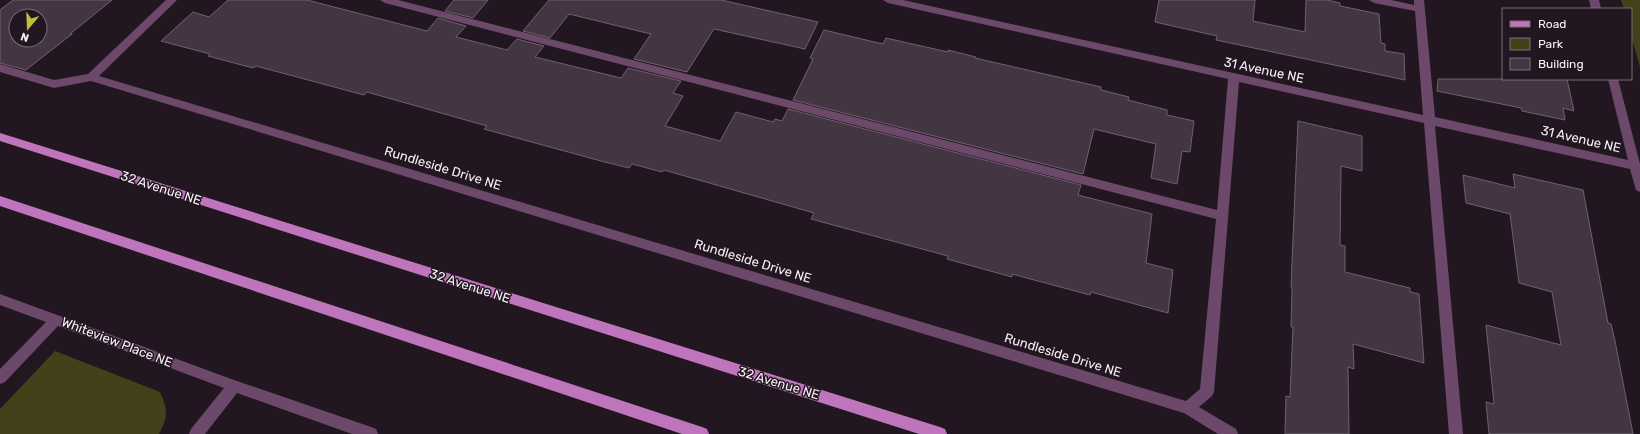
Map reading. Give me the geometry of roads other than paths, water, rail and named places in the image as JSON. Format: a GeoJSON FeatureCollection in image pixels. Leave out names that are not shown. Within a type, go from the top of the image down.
{"type":"FeatureCollection","features":[{"type":"Feature","properties":{"kind":"main road","name":"32 Avenue NE"},"geometry":{"type":"LineString","coordinates":[[0,137],[940,434]]}},
{"type":"Feature","properties":{"kind":"main road"},"geometry":{"type":"LineString","coordinates":[[0,201],[702,434]]}},
{"type":"Feature","properties":{"kind":"street"},"geometry":{"type":"LineString","coordinates":[[0,68],[54,84],[91,77],[172,0]]}},
{"type":"Feature","properties":{"kind":"street"},"geometry":{"type":"LineString","coordinates":[[385,0],[1222,216]]}},
{"type":"Feature","properties":{"kind":"street","name":"31 Avenue NE"},"geometry":{"type":"LineString","coordinates":[[888,0],[1635,166]]}},
{"type":"Feature","properties":{"kind":"street"},"geometry":{"type":"LineString","coordinates":[[1374,0],[1420,5],[1428,120],[1456,434]]}},
{"type":"Feature","properties":{"kind":"street","name":"Rundleside Drive NE"},"geometry":{"type":"LineString","coordinates":[[91,77],[1188,408],[1231,434]]}},
{"type":"Feature","properties":{"kind":"street"},"geometry":{"type":"LineString","coordinates":[[1188,408],[1207,392],[1234,77]]}},
{"type":"Feature","properties":{"kind":"street"},"geometry":{"type":"LineString","coordinates":[[1613,80],[1640,187]]}},
{"type":"Feature","properties":{"kind":"street","name":"Whiteview Place NE"},"geometry":{"type":"LineString","coordinates":[[0,299],[234,386],[371,434]]}},
{"type":"Feature","properties":{"kind":"street"},"geometry":{"type":"LineString","coordinates":[[0,378],[57,319]]}},
{"type":"Feature","properties":{"kind":"street"},"geometry":{"type":"LineString","coordinates":[[196,434],[234,386]]}}]}
